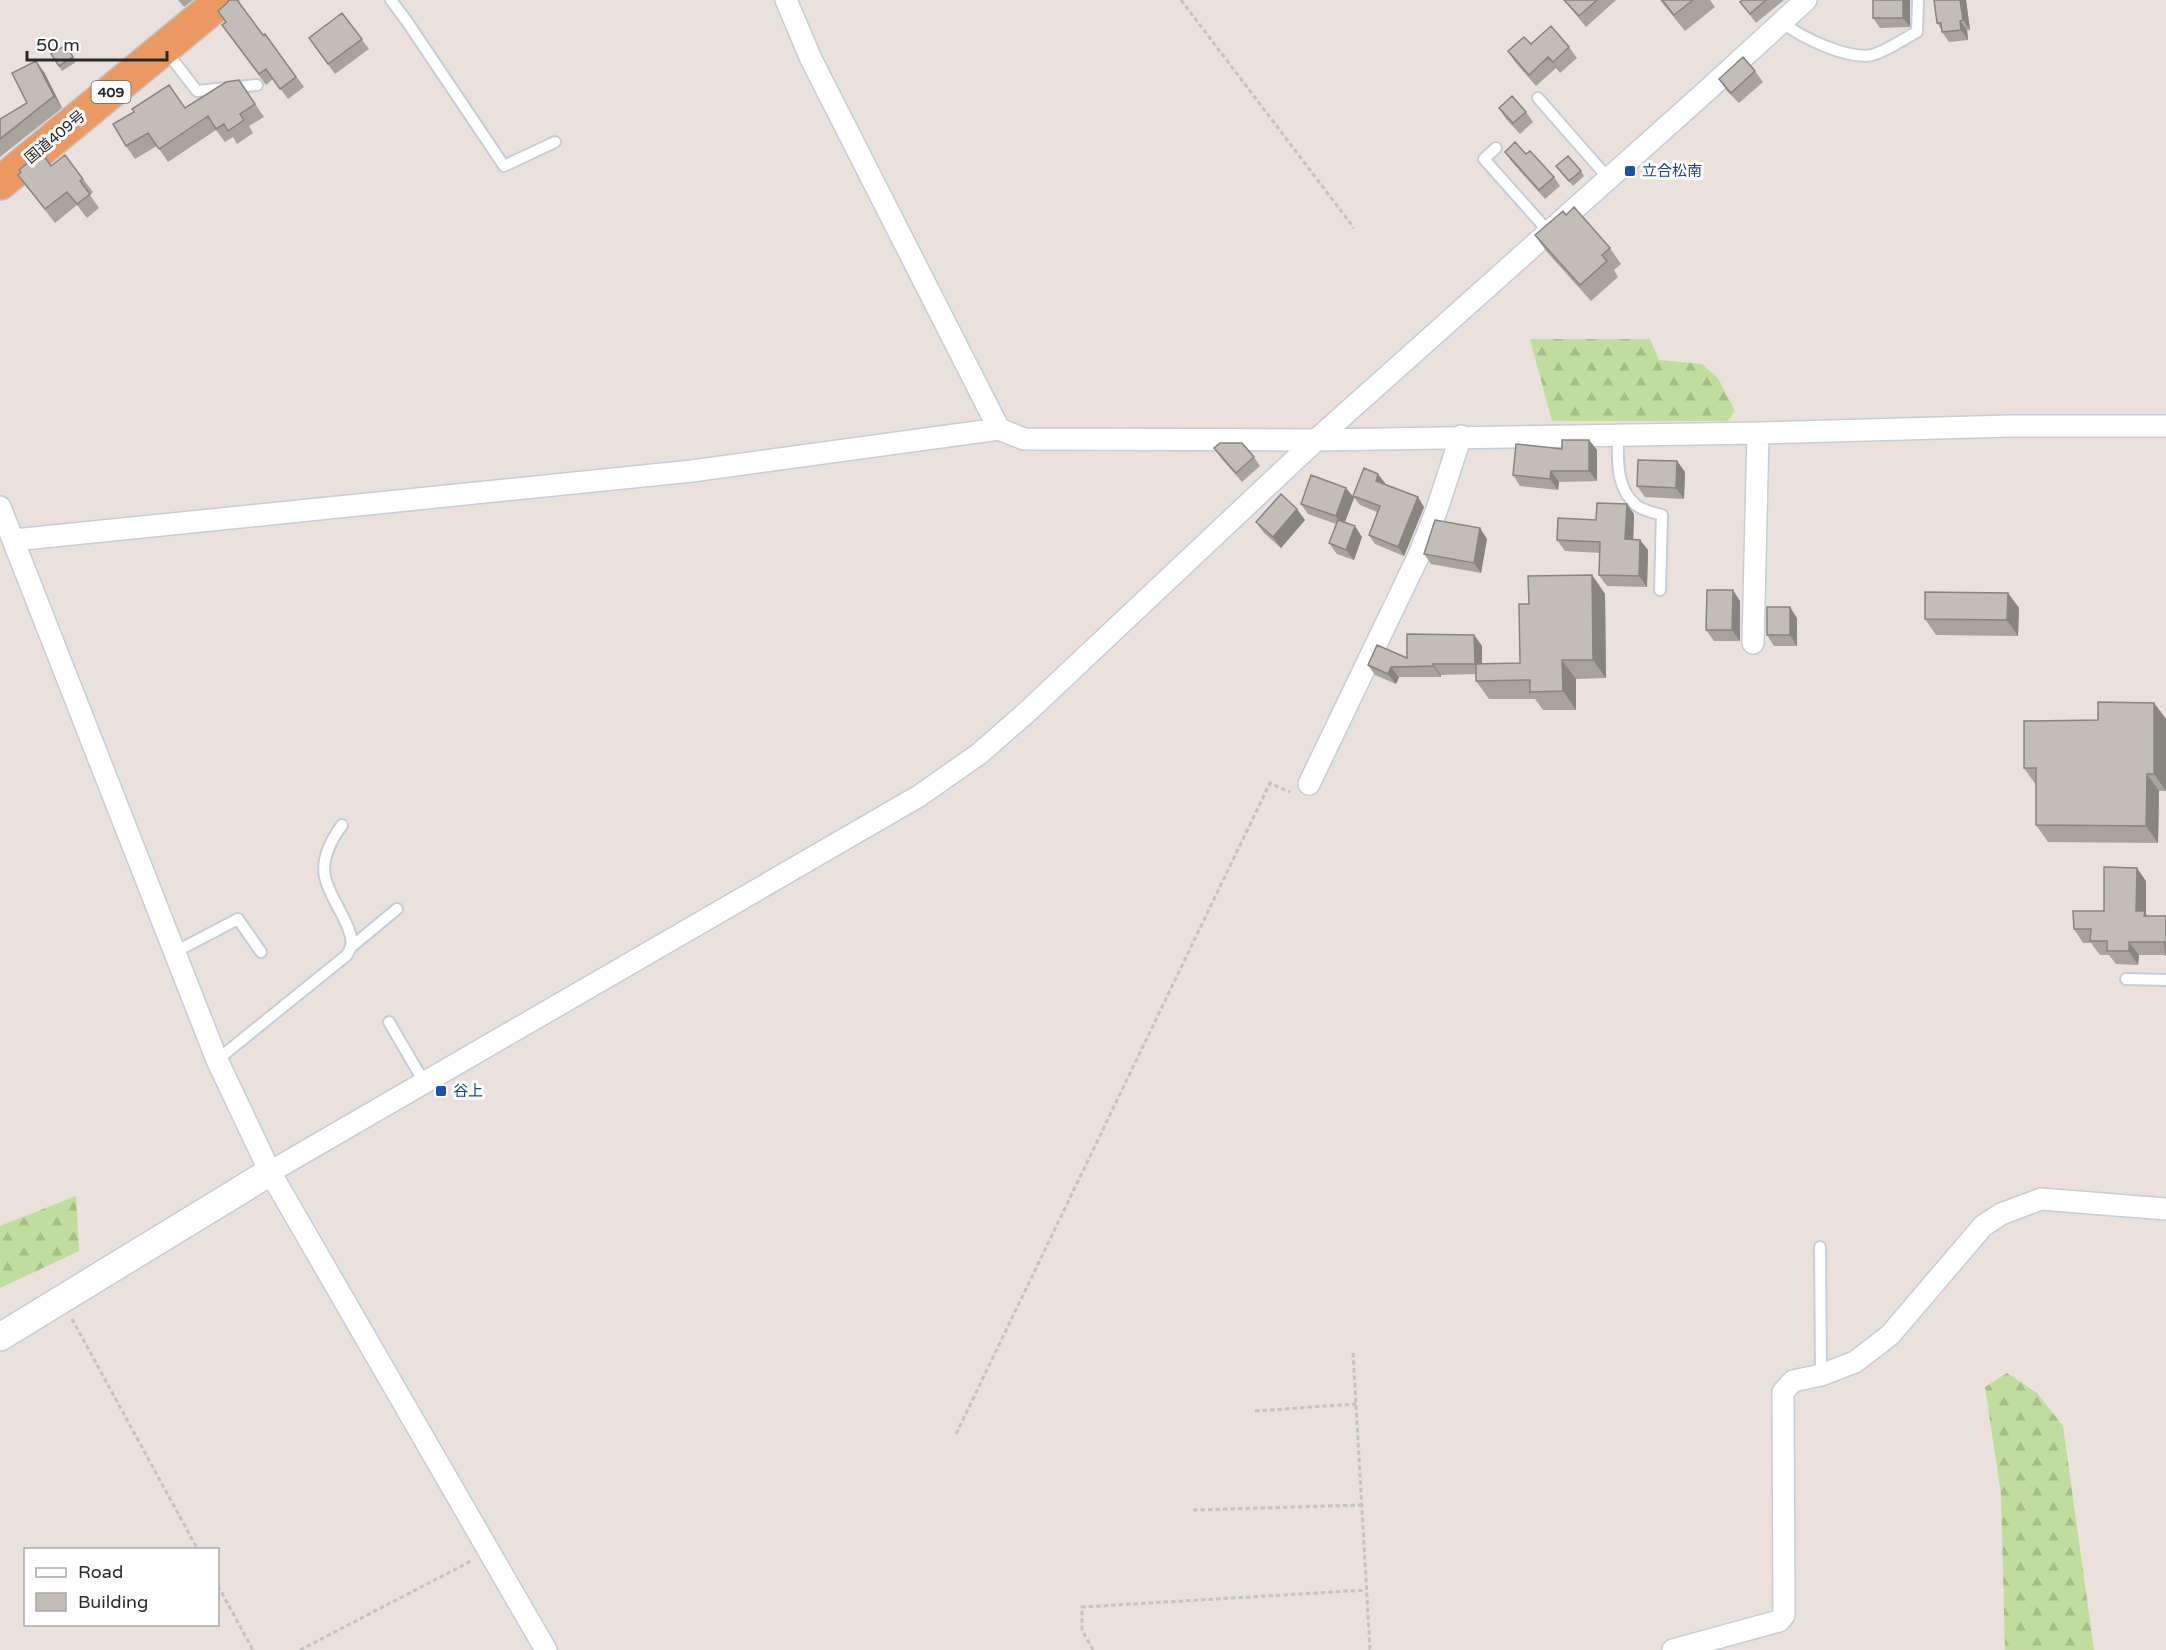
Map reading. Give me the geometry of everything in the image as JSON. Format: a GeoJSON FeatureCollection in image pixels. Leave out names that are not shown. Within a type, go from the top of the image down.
{"type":"FeatureCollection","features":[{"type":"Feature","properties":{"kind":"highway","name":"国道409号"},"geometry":{"type":"LineString","coordinates":[[0,183],[222,0]]}},
{"type":"Feature","properties":{"kind":"street"},"geometry":{"type":"LineString","coordinates":[[786,0],[811,59],[999,429]]}},
{"type":"Feature","properties":{"kind":"street"},"geometry":{"type":"LineString","coordinates":[[0,1337],[270,1172],[919,796],[979,754],[1027,712],[1316,440],[1806,0]]}},
{"type":"Feature","properties":{"kind":"street"},"geometry":{"type":"LineString","coordinates":[[7,542],[692,471],[999,429],[1024,439],[1316,440],[1758,433],[2010,426],[2166,426]]}},
{"type":"Feature","properties":{"kind":"street"},"geometry":{"type":"LineString","coordinates":[[1753,643],[1758,433]]}},
{"type":"Feature","properties":{"kind":"street"},"geometry":{"type":"LineString","coordinates":[[1309,784],[1419,555],[1461,436]]}},
{"type":"Feature","properties":{"kind":"street"},"geometry":{"type":"LineString","coordinates":[[3,513],[7,542],[217,1060],[270,1172],[487,1552],[546,1650]]}},
{"type":"Feature","properties":{"kind":"street"},"geometry":{"type":"LineString","coordinates":[[1673,1650],[1779,1621],[1784,1615],[1783,1392],[1793,1381],[1821,1375],[1855,1362],[1890,1335],[1983,1226],[2001,1214],[2041,1199],[2166,1209]]}},
{"type":"Feature","properties":{"kind":"lane"},"geometry":{"type":"LineString","coordinates":[[390,0],[408,23],[504,166],[555,142]]}},
{"type":"Feature","properties":{"kind":"lane"},"geometry":{"type":"LineString","coordinates":[[1782,22],[1809,40],[1858,55],[1869,55],[1917,32],[1918,0]]}},
{"type":"Feature","properties":{"kind":"lane"},"geometry":{"type":"LineString","coordinates":[[164,48],[197,92],[256,85]]}},
{"type":"Feature","properties":{"kind":"lane"},"geometry":{"type":"LineString","coordinates":[[1538,98],[1608,178]]}},
{"type":"Feature","properties":{"kind":"lane"},"geometry":{"type":"LineString","coordinates":[[1496,148],[1484,159],[1548,231]]}},
{"type":"Feature","properties":{"kind":"lane"},"geometry":{"type":"LineString","coordinates":[[1618,435],[1619,474],[1625,492],[1637,506],[1662,515],[1660,590]]}},
{"type":"Feature","properties":{"kind":"lane"},"geometry":{"type":"LineString","coordinates":[[342,825],[332,839],[326,856],[325,877],[335,905],[351,936],[351,947]]}},
{"type":"Feature","properties":{"kind":"lane"},"geometry":{"type":"LineString","coordinates":[[217,1060],[347,955],[351,947],[397,909]]}},
{"type":"Feature","properties":{"kind":"lane"},"geometry":{"type":"LineString","coordinates":[[175,952],[238,919],[261,952]]}},
{"type":"Feature","properties":{"kind":"lane"},"geometry":{"type":"LineString","coordinates":[[2126,979],[2166,980]]}},
{"type":"Feature","properties":{"kind":"lane"},"geometry":{"type":"LineString","coordinates":[[389,1022],[424,1082]]}},
{"type":"Feature","properties":{"kind":"lane"},"geometry":{"type":"LineString","coordinates":[[1820,1247],[1821,1375]]}},
{"type":"Feature","properties":{"kind":"path"},"geometry":{"type":"LineString","coordinates":[[1182,0],[1354,228]]}},
{"type":"Feature","properties":{"kind":"path"},"geometry":{"type":"LineString","coordinates":[[956,1434],[1270,783],[1291,792],[1309,784]]}},
{"type":"Feature","properties":{"kind":"path"},"geometry":{"type":"LineString","coordinates":[[61,1300],[197,1548]]}},
{"type":"Feature","properties":{"kind":"path"},"geometry":{"type":"LineString","coordinates":[[1353,1353],[1370,1650]]}},
{"type":"Feature","properties":{"kind":"path"},"geometry":{"type":"LineString","coordinates":[[1255,1411],[1356,1404]]}},
{"type":"Feature","properties":{"kind":"path"},"geometry":{"type":"LineString","coordinates":[[1192,1510],[1362,1505]]}},
{"type":"Feature","properties":{"kind":"path"},"geometry":{"type":"LineString","coordinates":[[300,1650],[487,1552]]}},
{"type":"Feature","properties":{"kind":"path"},"geometry":{"type":"LineString","coordinates":[[219,1588],[253,1650]]}},
{"type":"Feature","properties":{"kind":"path"},"geometry":{"type":"LineString","coordinates":[[1094,1650],[1082,1630],[1082,1607],[1366,1590]]}},
{"type":"Feature","properties":{"kind":"green space"},"geometry":{"type":"Polygon","coordinates":[[[1530,339],[1650,339],[1659,360],[1702,364],[1718,378],[1735,411],[1728,421],[1552,421],[1530,339]]]}},
{"type":"Feature","properties":{"kind":"green space"},"geometry":{"type":"Polygon","coordinates":[[[76,1196],[79,1251],[0,1288],[0,1226],[76,1196]]]}},
{"type":"Feature","properties":{"kind":"green space"},"geometry":{"type":"Polygon","coordinates":[[[2007,1373],[2037,1393],[2063,1426],[2094,1650],[2005,1650],[2001,1494],[1985,1387],[2007,1373]]]}},
{"type":"Feature","properties":{"kind":"building"},"geometry":{"type":"Polygon","coordinates":[[[229,0],[237,0],[296,77],[280,89],[266,69],[259,74],[222,25],[226,22],[218,11],[229,0]]]}},
{"type":"Feature","properties":{"kind":"building"},"geometry":{"type":"Polygon","coordinates":[[[1564,0],[1597,0],[1579,16],[1564,0]]]}},
{"type":"Feature","properties":{"kind":"building"},"geometry":{"type":"Polygon","coordinates":[[[1662,0],[1693,0],[1674,15],[1662,0]]]}},
{"type":"Feature","properties":{"kind":"building"},"geometry":{"type":"Polygon","coordinates":[[[1766,0],[1750,14],[1740,2],[1766,0]]]}},
{"type":"Feature","properties":{"kind":"building"},"geometry":{"type":"Polygon","coordinates":[[[1873,0],[1903,0],[1903,18],[1873,18],[1873,0]]]}},
{"type":"Feature","properties":{"kind":"building"},"geometry":{"type":"Polygon","coordinates":[[[1934,0],[1960,0],[1963,20],[1960,21],[1961,30],[1942,32],[1941,23],[1937,23],[1934,0]]]}},
{"type":"Feature","properties":{"kind":"building"},"geometry":{"type":"Polygon","coordinates":[[[342,13],[362,39],[328,64],[309,38],[342,13]]]}},
{"type":"Feature","properties":{"kind":"building"},"geometry":{"type":"Polygon","coordinates":[[[1551,26],[1569,47],[1553,62],[1548,57],[1529,75],[1508,51],[1524,37],[1531,44],[1551,26]]]}},
{"type":"Feature","properties":{"kind":"building"},"geometry":{"type":"Polygon","coordinates":[[[66,45],[73,57],[59,66],[51,54],[66,45]]]}},
{"type":"Feature","properties":{"kind":"building"},"geometry":{"type":"Polygon","coordinates":[[[1743,57],[1755,71],[1731,93],[1719,79],[1743,57]]]}},
{"type":"Feature","properties":{"kind":"building"},"geometry":{"type":"Polygon","coordinates":[[[36,61],[54,96],[0,139],[0,119],[27,103],[12,73],[36,61]]]}},
{"type":"Feature","properties":{"kind":"building"},"geometry":{"type":"Polygon","coordinates":[[[239,80],[255,104],[240,114],[244,120],[228,131],[224,124],[216,129],[208,116],[159,149],[148,133],[126,146],[113,124],[134,112],[132,109],[169,85],[185,108],[226,82],[239,80]]]}},
{"type":"Feature","properties":{"kind":"building"},"geometry":{"type":"Polygon","coordinates":[[[1512,96],[1526,112],[1513,123],[1499,108],[1512,96]]]}},
{"type":"Feature","properties":{"kind":"building"},"geometry":{"type":"Polygon","coordinates":[[[1515,142],[1526,154],[1530,151],[1554,177],[1539,190],[1505,152],[1515,142]]]}},
{"type":"Feature","properties":{"kind":"building"},"geometry":{"type":"Polygon","coordinates":[[[41,152],[51,166],[65,155],[83,179],[80,181],[90,194],[77,204],[67,192],[45,209],[18,175],[21,172],[19,170],[41,152]]]}},
{"type":"Feature","properties":{"kind":"building"},"geometry":{"type":"Polygon","coordinates":[[[1568,156],[1581,171],[1569,181],[1556,166],[1568,156]]]}},
{"type":"Feature","properties":{"kind":"building"},"geometry":{"type":"Polygon","coordinates":[[[1574,207],[1610,248],[1602,255],[1607,261],[1580,285],[1535,235],[1563,211],[1566,215],[1574,207]]]}},
{"type":"Feature","properties":{"kind":"building"},"geometry":{"type":"Polygon","coordinates":[[[1562,440],[1589,440],[1589,471],[1551,471],[1550,479],[1513,475],[1516,444],[1562,449],[1562,440]]]}},
{"type":"Feature","properties":{"kind":"building"},"geometry":{"type":"Polygon","coordinates":[[[1220,443],[1242,443],[1254,457],[1236,473],[1214,448],[1220,443]]]}},
{"type":"Feature","properties":{"kind":"building"},"geometry":{"type":"Polygon","coordinates":[[[1638,460],[1677,461],[1676,488],[1637,486],[1638,460]]]}},
{"type":"Feature","properties":{"kind":"building"},"geometry":{"type":"Polygon","coordinates":[[[1364,468],[1378,474],[1376,481],[1418,497],[1398,547],[1369,535],[1380,506],[1353,496],[1364,468]]]}},
{"type":"Feature","properties":{"kind":"building"},"geometry":{"type":"Polygon","coordinates":[[[1311,475],[1346,488],[1336,516],[1301,504],[1311,475]]]}},
{"type":"Feature","properties":{"kind":"building"},"geometry":{"type":"Polygon","coordinates":[[[1281,494],[1297,509],[1273,537],[1256,522],[1281,494]]]}},
{"type":"Feature","properties":{"kind":"building"},"geometry":{"type":"Polygon","coordinates":[[[1597,503],[1627,504],[1625,539],[1640,540],[1639,576],[1599,575],[1600,542],[1557,540],[1558,518],[1596,520],[1597,503]]]}},
{"type":"Feature","properties":{"kind":"building"},"geometry":{"type":"Polygon","coordinates":[[[1338,520],[1355,526],[1346,550],[1329,543],[1338,520]]]}},
{"type":"Feature","properties":{"kind":"building"},"geometry":{"type":"Polygon","coordinates":[[[1435,520],[1480,528],[1474,563],[1424,554],[1435,520]]]}},
{"type":"Feature","properties":{"kind":"building"},"geometry":{"type":"Polygon","coordinates":[[[1592,575],[1593,660],[1562,660],[1563,691],[1530,692],[1530,680],[1476,681],[1476,664],[1520,663],[1519,604],[1529,604],[1528,576],[1592,575]]]}},
{"type":"Feature","properties":{"kind":"building"},"geometry":{"type":"Polygon","coordinates":[[[1707,590],[1733,590],[1732,630],[1706,630],[1707,590]]]}},
{"type":"Feature","properties":{"kind":"building"},"geometry":{"type":"Polygon","coordinates":[[[1925,592],[2008,593],[2007,620],[1925,619],[1925,592]]]}},
{"type":"Feature","properties":{"kind":"building"},"geometry":{"type":"Polygon","coordinates":[[[1767,607],[1790,607],[1790,635],[1767,635],[1767,607]]]}},
{"type":"Feature","properties":{"kind":"building"},"geometry":{"type":"Polygon","coordinates":[[[1407,634],[1474,635],[1475,664],[1391,667],[1388,674],[1368,665],[1377,645],[1407,658],[1407,634]]]}},
{"type":"Feature","properties":{"kind":"building"},"geometry":{"type":"Polygon","coordinates":[[[2098,702],[2154,703],[2154,774],[2147,774],[2146,826],[2036,825],[2036,768],[2024,768],[2024,721],[2098,720],[2098,702]]]}},
{"type":"Feature","properties":{"kind":"building"},"geometry":{"type":"Polygon","coordinates":[[[2104,867],[2137,868],[2136,911],[2145,911],[2144,916],[2166,916],[2166,956],[2165,942],[2129,942],[2129,951],[2107,951],[2107,941],[2090,941],[2091,929],[2074,929],[2073,911],[2104,911],[2104,867]]]}},
{"type":"Feature","properties":{"kind":"place","name":"立合松南"},"geometry":{"type":"Point","coordinates":[1630,171]}},
{"type":"Feature","properties":{"kind":"place","name":"谷上"},"geometry":{"type":"Point","coordinates":[441,1091]}}]}
